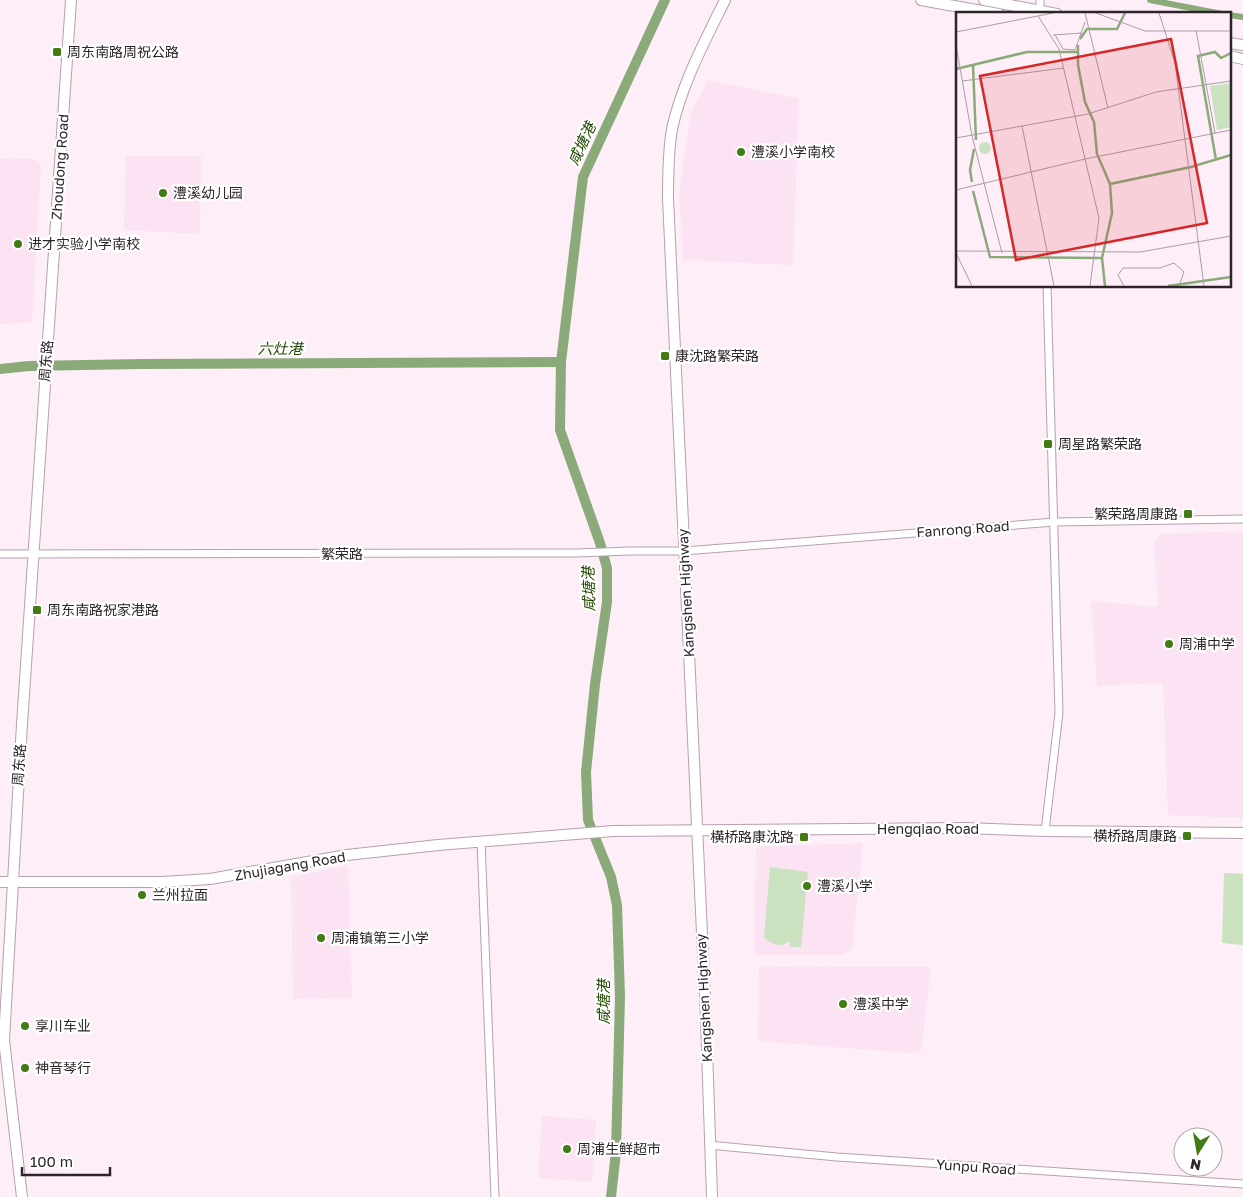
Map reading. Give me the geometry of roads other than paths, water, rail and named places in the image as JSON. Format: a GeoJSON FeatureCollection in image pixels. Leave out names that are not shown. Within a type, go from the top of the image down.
{"type":"FeatureCollection","features":[{"type":"Feature","properties":{"kind":"street","name":"Zhoudong Road"},"geometry":{"type":"LineString","coordinates":[[48,333],[72,0]]}},
{"type":"Feature","properties":{"kind":"street","name":"Kangshen Highway"},"geometry":{"type":"LineString","coordinates":[[712,1197],[706,1020],[668,198],[668,163],[672,131],[678,106],[696,60],[725,0]]}},
{"type":"Feature","properties":{"kind":"street"},"geometry":{"type":"LineString","coordinates":[[921,0],[988,12]]}},
{"type":"Feature","properties":{"kind":"street"},"geometry":{"type":"LineString","coordinates":[[984,0],[1040,8]]}},
{"type":"Feature","properties":{"kind":"street"},"geometry":{"type":"LineString","coordinates":[[1230,43],[1243,45]]}},
{"type":"Feature","properties":{"kind":"street"},"geometry":{"type":"LineString","coordinates":[[1230,56],[1243,58]]}},
{"type":"Feature","properties":{"kind":"street"},"geometry":{"type":"LineString","coordinates":[[1045,831],[1059,713],[1048,288]]}},
{"type":"Feature","properties":{"kind":"street","name":"周东路"},"geometry":{"type":"LineString","coordinates":[[22,1197],[4,1040],[12,883],[48,333]]}},
{"type":"Feature","properties":{"kind":"street","name":"Fanrong Road"},"geometry":{"type":"LineString","coordinates":[[684,551],[1055,522],[1243,519]]}},
{"type":"Feature","properties":{"kind":"street","name":"繁荣路"},"geometry":{"type":"LineString","coordinates":[[0,554],[582,553],[684,551]]}},
{"type":"Feature","properties":{"kind":"street","name":"Hengqiao Road"},"geometry":{"type":"LineString","coordinates":[[580,832],[696,829],[965,828],[1045,831],[1243,833]]}},
{"type":"Feature","properties":{"kind":"street","name":"Zhujiagang Road"},"geometry":{"type":"LineString","coordinates":[[0,882],[162,882],[210,879],[347,855],[580,832]]}},
{"type":"Feature","properties":{"kind":"street"},"geometry":{"type":"LineString","coordinates":[[480,841],[495,1197]]}},
{"type":"Feature","properties":{"kind":"street","name":"Yunpu Road"},"geometry":{"type":"LineString","coordinates":[[709,1145],[847,1158],[1243,1184]]}},
{"type":"Feature","properties":{"kind":"waterway","name":"咸塘港"},"geometry":{"type":"LineString","coordinates":[[611,1197],[616,1152],[620,997],[617,905],[611,877],[588,820],[586,772],[595,684],[607,602],[607,568],[560,430],[561,362],[583,177],[665,0]]}},
{"type":"Feature","properties":{"kind":"waterway"},"geometry":{"type":"LineString","coordinates":[[1150,0],[1212,12]]}},
{"type":"Feature","properties":{"kind":"waterway"},"geometry":{"type":"LineString","coordinates":[[1230,15],[1243,17]]}},
{"type":"Feature","properties":{"kind":"waterway","name":"六灶港"},"geometry":{"type":"LineString","coordinates":[[0,369],[29,366],[141,364],[561,362]]}},
{"type":"Feature","properties":{"kind":"place","name":"周东南路周祝公路"},"geometry":{"type":"Point","coordinates":[57,52]}},
{"type":"Feature","properties":{"kind":"place","name":"澧溪小学南校"},"geometry":{"type":"Point","coordinates":[741,152]}},
{"type":"Feature","properties":{"kind":"place","name":"澧溪幼儿园"},"geometry":{"type":"Point","coordinates":[163,193]}},
{"type":"Feature","properties":{"kind":"place","name":"进才实验小学南校"},"geometry":{"type":"Point","coordinates":[18,244]}},
{"type":"Feature","properties":{"kind":"place","name":"康沈路繁荣路"},"geometry":{"type":"Point","coordinates":[665,356]}},
{"type":"Feature","properties":{"kind":"place","name":"周星路繁荣路"},"geometry":{"type":"Point","coordinates":[1048,444]}},
{"type":"Feature","properties":{"kind":"place","name":"繁荣路周康路"},"geometry":{"type":"Point","coordinates":[1188,514]}},
{"type":"Feature","properties":{"kind":"place","name":"周东南路祝家港路"},"geometry":{"type":"Point","coordinates":[37,610]}},
{"type":"Feature","properties":{"kind":"place","name":"周浦中学"},"geometry":{"type":"Point","coordinates":[1169,644]}},
{"type":"Feature","properties":{"kind":"place","name":"横桥路周康路"},"geometry":{"type":"Point","coordinates":[1187,836]}},
{"type":"Feature","properties":{"kind":"place","name":"横桥路康沈路"},"geometry":{"type":"Point","coordinates":[804,837]}},
{"type":"Feature","properties":{"kind":"place","name":"澧溪小学"},"geometry":{"type":"Point","coordinates":[807,886]}},
{"type":"Feature","properties":{"kind":"place","name":"兰州拉面"},"geometry":{"type":"Point","coordinates":[142,895]}},
{"type":"Feature","properties":{"kind":"place","name":"周浦镇第三小学"},"geometry":{"type":"Point","coordinates":[321,938]}},
{"type":"Feature","properties":{"kind":"place","name":"澧溪中学"},"geometry":{"type":"Point","coordinates":[843,1004]}},
{"type":"Feature","properties":{"kind":"place","name":"享川车业"},"geometry":{"type":"Point","coordinates":[25,1026]}},
{"type":"Feature","properties":{"kind":"place","name":"神音琴行"},"geometry":{"type":"Point","coordinates":[25,1068]}},
{"type":"Feature","properties":{"kind":"place","name":"周浦生鲜超市"},"geometry":{"type":"Point","coordinates":[567,1149]}}]}
